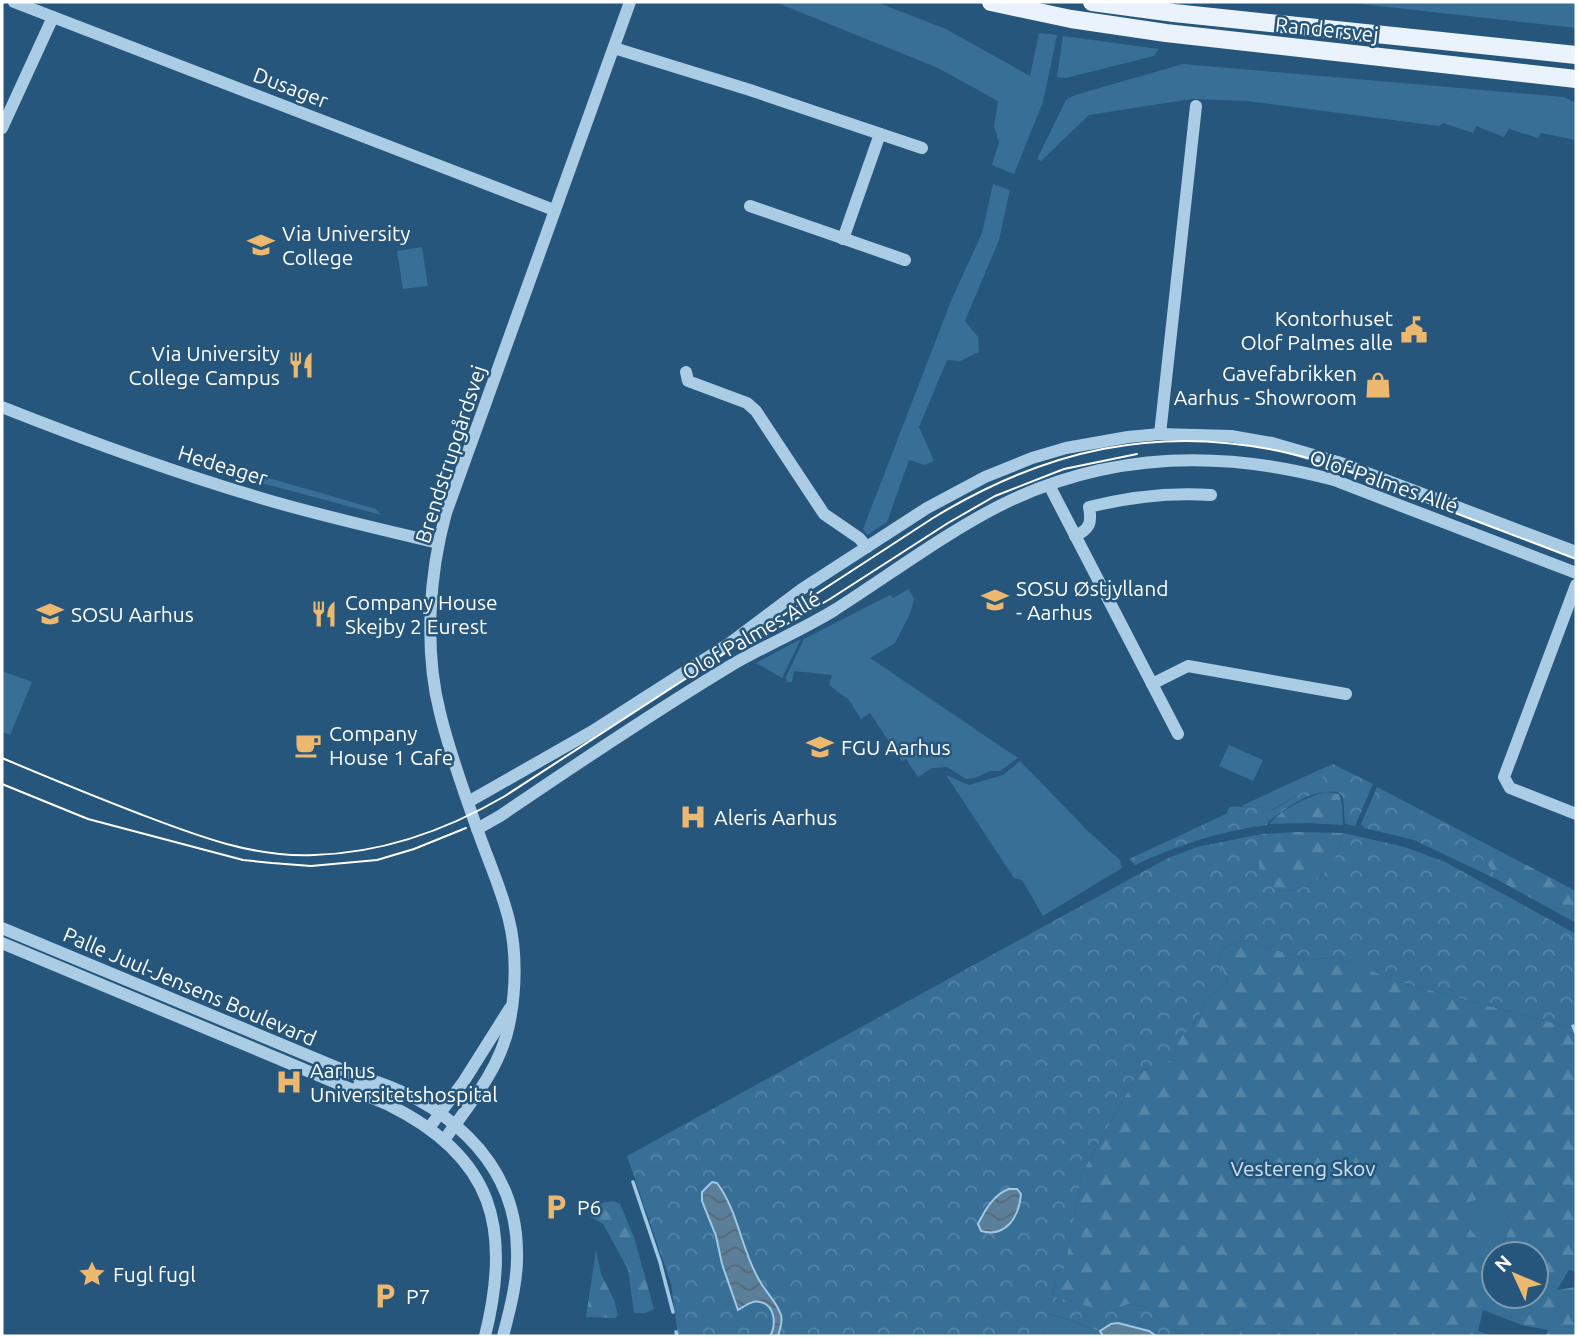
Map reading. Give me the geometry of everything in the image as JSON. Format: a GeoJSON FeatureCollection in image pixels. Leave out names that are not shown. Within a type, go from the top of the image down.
{"type":"FeatureCollection","features":[{"type":"Feature","properties":{"kind":"main road","name":"Randersvej"},"geometry":{"type":"LineString","coordinates":[[991,2],[1140,30],[1576,79]]}},
{"type":"Feature","properties":{"kind":"main road","name":"Randersvej"},"geometry":{"type":"LineString","coordinates":[[1092,2],[1576,55]]}},
{"type":"Feature","properties":{"kind":"street","name":"Dusager"},"geometry":{"type":"LineString","coordinates":[[14,2],[554,210]]}},
{"type":"Feature","properties":{"kind":"street","name":"Brendstrupgårdsvej"},"geometry":{"type":"LineString","coordinates":[[443,1121],[480,1089],[505,1039],[512,1005],[514,963],[509,919],[439,712],[433,670],[432,592],[438,543],[446,513],[630,2]]}},
{"type":"Feature","properties":{"kind":"street"},"geometry":{"type":"LineString","coordinates":[[2,128],[53,17]]}},
{"type":"Feature","properties":{"kind":"street"},"geometry":{"type":"LineString","coordinates":[[614,48],[922,148]]}},
{"type":"Feature","properties":{"kind":"street"},"geometry":{"type":"LineString","coordinates":[[1160,434],[1196,106]]}},
{"type":"Feature","properties":{"kind":"street"},"geometry":{"type":"LineString","coordinates":[[843,239],[880,134]]}},
{"type":"Feature","properties":{"kind":"street"},"geometry":{"type":"LineString","coordinates":[[750,206],[905,261]]}},
{"type":"Feature","properties":{"kind":"street"},"geometry":{"type":"LineString","coordinates":[[686,372],[688,381],[747,403],[756,411],[824,514],[859,538],[867,547]]}},
{"type":"Feature","properties":{"kind":"street","name":"Hedeager"},"geometry":{"type":"LineString","coordinates":[[2,407],[98,445],[198,479],[279,503],[438,543]]}},
{"type":"Feature","properties":{"kind":"street","name":"Olof Palmes Allé"},"geometry":{"type":"LineString","coordinates":[[468,802],[591,732],[730,643],[802,589],[951,495],[1020,462],[1097,442],[1160,434],[1231,436],[1272,443],[1311,453],[1576,552]]}},
{"type":"Feature","properties":{"kind":"street","name":"Olof Palmes Allé"},"geometry":{"type":"LineString","coordinates":[[477,829],[731,666],[832,611],[968,523],[1049,485],[1102,469],[1158,460],[1227,460],[1267,464],[1334,480],[1576,573]]}},
{"type":"Feature","properties":{"kind":"street"},"geometry":{"type":"LineString","coordinates":[[1049,485],[1178,734]]}},
{"type":"Feature","properties":{"kind":"street"},"geometry":{"type":"LineString","coordinates":[[1075,536],[1090,526],[1089,507],[1142,496],[1191,493],[1211,495]]}},
{"type":"Feature","properties":{"kind":"street"},"geometry":{"type":"LineString","coordinates":[[1576,585],[1504,777],[1510,788],[1576,814]]}},
{"type":"Feature","properties":{"kind":"street"},"geometry":{"type":"LineString","coordinates":[[1152,684],[1188,666],[1346,694]]}},
{"type":"Feature","properties":{"kind":"street","name":"Palle Juul-Jensens Boulevard"},"geometry":{"type":"LineString","coordinates":[[2,928],[342,1070],[379,1081],[405,1093],[486,1155],[509,1200],[515,1225],[515,1280],[503,1336]]}},
{"type":"Feature","properties":{"kind":"street","name":"Palle Juul-Jensens Boulevard"},"geometry":{"type":"LineString","coordinates":[[2,943],[325,1078],[394,1097],[443,1121]]}},
{"type":"Feature","properties":{"kind":"street"},"geometry":{"type":"LineString","coordinates":[[444,1140],[443,1121],[464,1081],[512,1005]]}},
{"type":"Feature","properties":{"kind":"street","name":"Palle Juul-Jensens Boulevard"},"geometry":{"type":"LineString","coordinates":[[443,1121],[444,1140],[470,1169],[482,1189],[496,1228],[496,1278],[485,1336]]}},
{"type":"Feature","properties":{"kind":"green space"},"geometry":{"type":"Polygon","coordinates":[[[775,2],[876,2],[946,29],[1030,76],[1039,33],[1057,35],[1043,102],[1014,174],[992,165],[999,142],[994,126],[998,101],[938,68],[775,2]]]}},
{"type":"Feature","properties":{"kind":"green space"},"geometry":{"type":"Polygon","coordinates":[[[1343,2],[1576,2],[1576,28],[1343,2]]]}},
{"type":"Feature","properties":{"kind":"green space"},"geometry":{"type":"Polygon","coordinates":[[[1063,36],[1159,49],[1154,56],[1066,78],[1057,77],[1063,36]]]}},
{"type":"Feature","properties":{"kind":"green space"},"geometry":{"type":"Polygon","coordinates":[[[1183,64],[1564,97],[1576,103],[1576,140],[1541,133],[1538,138],[1509,129],[1504,137],[1476,126],[1473,133],[1443,123],[1439,126],[1246,101],[1192,99],[1089,115],[1041,161],[1037,159],[1066,100],[1075,95],[1183,64]]]}},
{"type":"Feature","properties":{"kind":"green space"},"geometry":{"type":"Polygon","coordinates":[[[993,184],[1010,190],[999,240],[965,321],[978,337],[979,352],[960,361],[947,360],[919,427],[934,461],[925,465],[909,460],[887,522],[867,535],[863,529],[951,301],[982,233],[993,184]]]}},
{"type":"Feature","properties":{"kind":"green space"},"geometry":{"type":"Polygon","coordinates":[[[422,247],[428,286],[403,289],[397,251],[422,247]]]}},
{"type":"Feature","properties":{"kind":"green space"},"geometry":{"type":"Polygon","coordinates":[[[234,468],[376,509],[381,515],[232,475],[234,468]]]}},
{"type":"Feature","properties":{"kind":"green space"},"geometry":{"type":"Polygon","coordinates":[[[909,589],[914,599],[910,614],[895,643],[870,658],[1018,758],[1000,771],[990,771],[966,779],[947,767],[932,768],[918,777],[906,759],[902,761],[870,713],[861,719],[849,700],[829,685],[832,675],[794,671],[792,682],[787,682],[786,677],[804,639],[890,595],[893,598],[909,589]]]}},
{"type":"Feature","properties":{"kind":"green space"},"geometry":{"type":"Polygon","coordinates":[[[801,639],[782,678],[756,663],[801,639]]]}},
{"type":"Feature","properties":{"kind":"green space"},"geometry":{"type":"Polygon","coordinates":[[[2,671],[32,682],[10,735],[2,732],[2,671]]]}},
{"type":"Feature","properties":{"kind":"green space"},"geometry":{"type":"Polygon","coordinates":[[[1229,745],[1263,760],[1253,781],[1219,766],[1229,745]]]}},
{"type":"Feature","properties":{"kind":"green space"},"geometry":{"type":"Polygon","coordinates":[[[1020,761],[1120,860],[1122,868],[1043,916],[1022,880],[1014,878],[946,775],[969,785],[1003,775],[1020,761]]]}},
{"type":"Feature","properties":{"kind":"green space"},"geometry":{"type":"Polygon","coordinates":[[[1333,764],[1373,784],[1355,826],[1345,824],[1343,797],[1338,792],[1318,793],[1292,805],[1267,825],[1200,840],[1135,865],[1129,859],[1226,814],[1230,807],[1255,806],[1273,810],[1323,780],[1321,769],[1333,764]]]}},
{"type":"Feature","properties":{"kind":"green space"},"geometry":{"type":"Polygon","coordinates":[[[1321,769],[1324,780],[1272,810],[1241,806],[1321,769]]]}},
{"type":"Feature","properties":{"kind":"green space"},"geometry":{"type":"Polygon","coordinates":[[[1377,787],[1467,834],[1498,880],[1414,840],[1364,828],[1361,824],[1377,787]]]}},
{"type":"Feature","properties":{"kind":"green space"},"geometry":{"type":"Polygon","coordinates":[[[1325,792],[1339,794],[1343,825],[1269,824],[1295,804],[1325,792]]]}},
{"type":"Feature","properties":{"kind":"green space"},"geometry":{"type":"Polygon","coordinates":[[[1343,833],[1334,860],[1323,875],[1309,885],[1294,890],[1280,890],[1269,884],[1261,874],[1258,857],[1262,834],[1343,833]]]}},
{"type":"Feature","properties":{"kind":"green space"},"geometry":{"type":"Polygon","coordinates":[[[1343,833],[1405,847],[1445,862],[1576,934],[1576,1029],[1399,982],[1337,957],[1309,960],[1244,940],[1223,948],[1218,960],[1228,982],[1208,998],[1191,1030],[1174,1039],[1175,1059],[1138,1073],[1082,1173],[1065,1267],[1056,1278],[1052,1296],[1108,1312],[1129,1304],[1147,1307],[1169,1327],[1185,1336],[1156,1336],[1135,1326],[1105,1327],[1100,1331],[1047,1314],[1044,1336],[678,1336],[671,1284],[627,1156],[1168,858],[1197,847],[1262,834],[1258,857],[1261,874],[1269,884],[1281,890],[1295,890],[1309,885],[1323,875],[1334,860],[1343,833]],[[1009,1189],[1002,1191],[985,1211],[1000,1232],[1015,1215],[1009,1189]]]}},
{"type":"Feature","properties":{"kind":"green space"},"geometry":{"type":"Polygon","coordinates":[[[1467,834],[1576,891],[1576,923],[1498,880],[1467,834]]]}},
{"type":"Feature","properties":{"kind":"green space","name":"Vestereng Skov"},"geometry":{"type":"Polygon","coordinates":[[[1244,940],[1309,960],[1337,957],[1399,982],[1576,1029],[1576,1272],[1569,1270],[1557,1290],[1576,1287],[1576,1336],[1546,1336],[1548,1330],[1522,1325],[1483,1310],[1478,1331],[1492,1336],[1185,1336],[1169,1327],[1147,1307],[1129,1304],[1108,1312],[1052,1297],[1056,1278],[1065,1266],[1082,1173],[1138,1073],[1174,1059],[1174,1039],[1191,1030],[1208,998],[1228,982],[1218,960],[1223,948],[1244,940]]]}},
{"type":"Feature","properties":{"kind":"green space"},"geometry":{"type":"Polygon","coordinates":[[[1493,1193],[1512,1224],[1505,1240],[1480,1240],[1480,1257],[1476,1256],[1463,1222],[1469,1202],[1493,1193]]]}},
{"type":"Feature","properties":{"kind":"green space"},"geometry":{"type":"Polygon","coordinates":[[[614,1201],[620,1204],[634,1237],[654,1309],[646,1313],[634,1313],[628,1269],[603,1224],[591,1217],[593,1204],[614,1201]]]}},
{"type":"Feature","properties":{"kind":"green space"},"geometry":{"type":"Polygon","coordinates":[[[596,1250],[601,1274],[614,1300],[618,1315],[615,1318],[586,1317],[596,1250]]]}},
{"type":"Feature","properties":{"kind":"green space"},"geometry":{"type":"Polygon","coordinates":[[[1046,1314],[1100,1331],[1103,1336],[1044,1336],[1046,1314]]]}},
{"type":"Feature","properties":{"kind":"water"},"geometry":{"type":"Polygon","coordinates":[[[712,1182],[717,1183],[724,1194],[752,1266],[779,1310],[782,1320],[778,1336],[770,1336],[773,1316],[765,1304],[754,1302],[738,1310],[722,1264],[716,1236],[702,1201],[702,1192],[712,1182]]]}},
{"type":"Feature","properties":{"kind":"water"},"geometry":{"type":"Polygon","coordinates":[[[1009,1189],[1017,1189],[1021,1194],[1010,1224],[998,1231],[981,1231],[978,1224],[987,1208],[994,1199],[1009,1189]]]}},
{"type":"Feature","properties":{"kind":"water"},"geometry":{"type":"Polygon","coordinates":[[[1118,1323],[1149,1331],[1156,1336],[1103,1336],[1100,1331],[1118,1323]]]}},
{"type":"Feature","properties":{"kind":"waterway"},"geometry":{"type":"LineString","coordinates":[[1573,1026],[1576,1033]]}},
{"type":"Feature","properties":{"kind":"waterway"},"geometry":{"type":"LineString","coordinates":[[633,1182],[660,1262],[673,1312]]}},
{"type":"Feature","properties":{"kind":"waterway"},"geometry":{"type":"LineString","coordinates":[[676,1332],[677,1336]]}},
{"type":"Feature","properties":{"kind":"tram line"},"geometry":{"type":"LineString","coordinates":[[2,758],[161,822],[247,849],[314,855],[365,850],[389,844],[437,829],[505,796],[933,518],[975,494],[1060,460],[1148,442],[1240,444],[1303,457],[1349,471],[1576,559]]}},
{"type":"Feature","properties":{"kind":"tram line"},"geometry":{"type":"LineString","coordinates":[[782,627],[995,496],[1064,469],[1137,454]]}},
{"type":"Feature","properties":{"kind":"tram line"},"geometry":{"type":"LineString","coordinates":[[2,784],[88,819],[243,860],[272,863],[311,866],[377,860],[414,849],[466,828]]}},
{"type":"Feature","properties":{"kind":"place","name":"Via University College"},"geometry":{"type":"Point","coordinates":[261,245]}},
{"type":"Feature","properties":{"kind":"place","name":"Kontorhuset Olof Palmes alle"},"geometry":{"type":"Point","coordinates":[1414,330]}},
{"type":"Feature","properties":{"kind":"place","name":"Via University College Campus"},"geometry":{"type":"Point","coordinates":[301,365]}},
{"type":"Feature","properties":{"kind":"place","name":"Gavefabrikken Aarhus - Showroom"},"geometry":{"type":"Point","coordinates":[1378,385]}},
{"type":"Feature","properties":{"kind":"place","name":"SOSU Østjylland - Aarhus"},"geometry":{"type":"Point","coordinates":[995,600]}},
{"type":"Feature","properties":{"kind":"place","name":"SOSU Aarhus"},"geometry":{"type":"Point","coordinates":[50,614]}},
{"type":"Feature","properties":{"kind":"place","name":"Company House Skejby 2 Eurest"},"geometry":{"type":"Point","coordinates":[324,614]}},
{"type":"Feature","properties":{"kind":"place","name":"Company House 1 Cafe"},"geometry":{"type":"Point","coordinates":[308,745]}},
{"type":"Feature","properties":{"kind":"place","name":"FGU Aarhus"},"geometry":{"type":"Point","coordinates":[820,747]}},
{"type":"Feature","properties":{"kind":"place","name":"Aleris Aarhus"},"geometry":{"type":"Point","coordinates":[693,817]}},
{"type":"Feature","properties":{"kind":"place","name":"Aarhus Universitetshospital"},"geometry":{"type":"Point","coordinates":[289,1082]}},
{"type":"Feature","properties":{"kind":"place","name":"P6"},"geometry":{"type":"Point","coordinates":[556,1207]}},
{"type":"Feature","properties":{"kind":"place","name":"Fugl fugl"},"geometry":{"type":"Point","coordinates":[92,1274]}},
{"type":"Feature","properties":{"kind":"place","name":"P7"},"geometry":{"type":"Point","coordinates":[385,1296]}}]}
